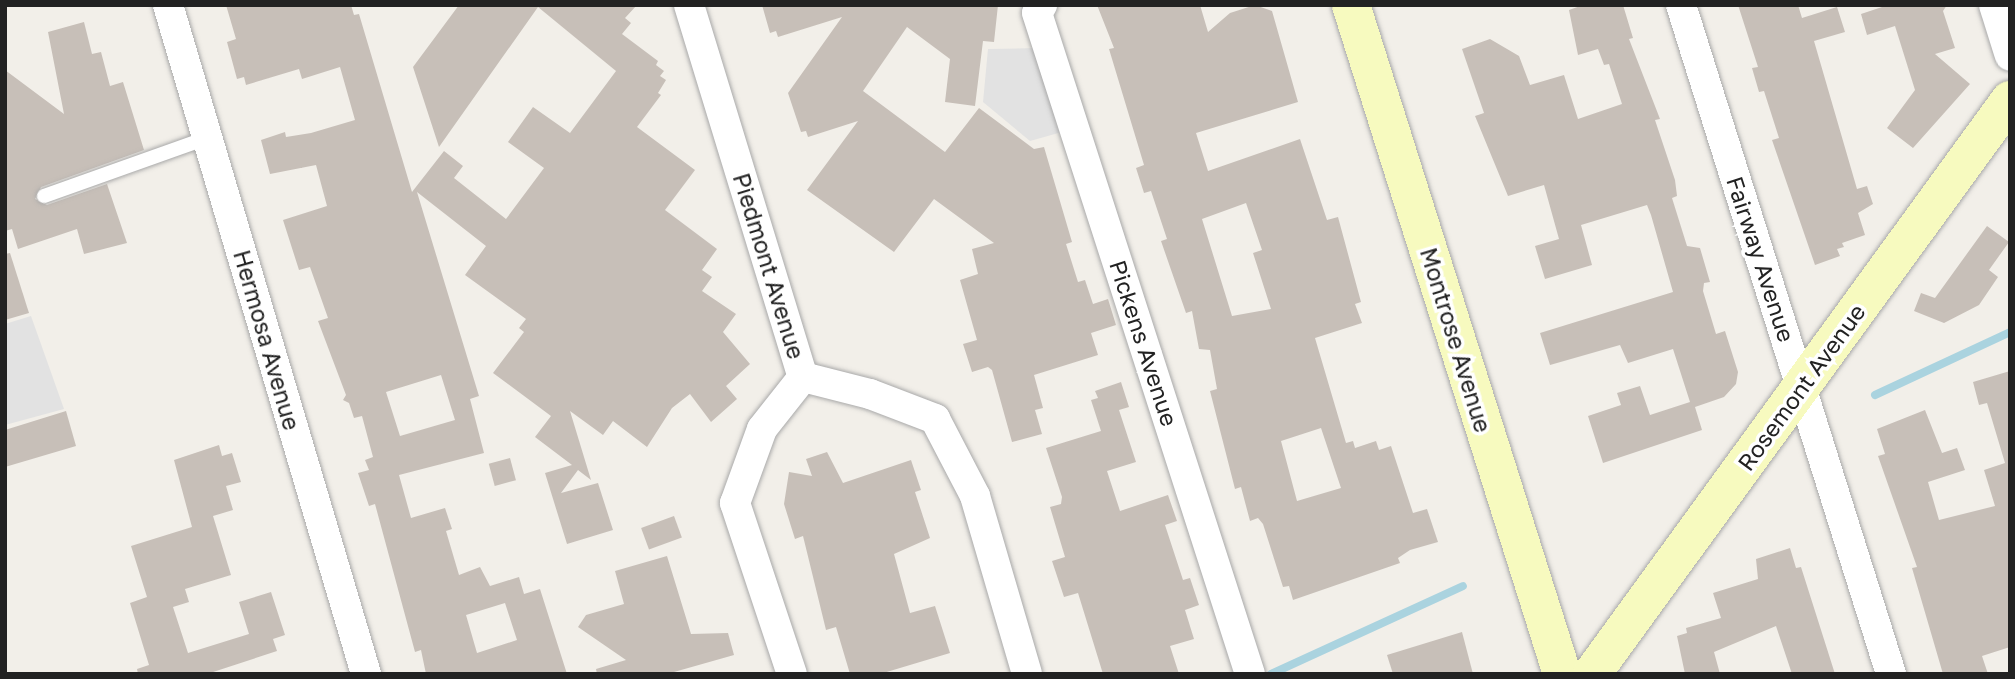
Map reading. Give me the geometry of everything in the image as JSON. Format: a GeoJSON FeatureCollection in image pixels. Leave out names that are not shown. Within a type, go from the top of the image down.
{"type":"FeatureCollection","features":[{"type":"Feature","properties":{"kind":"street","name":"Hermosa Avenue"},"geometry":{"type":"LineString","coordinates":[[168,5],[366,674]]}},
{"type":"Feature","properties":{"kind":"street","name":"Piedmont Avenue"},"geometry":{"type":"LineString","coordinates":[[689,5],[803,377],[762,429],[735,503],[792,674]]}},
{"type":"Feature","properties":{"kind":"street","name":"Montrose Avenue"},"geometry":{"type":"LineString","coordinates":[[1351,5],[1562,674]]}},
{"type":"Feature","properties":{"kind":"street","name":"Fairway Avenue"},"geometry":{"type":"LineString","coordinates":[[1681,5],[1891,674]]}},
{"type":"Feature","properties":{"kind":"street"},"geometry":{"type":"LineString","coordinates":[[1994,5],[2010,56]]}},
{"type":"Feature","properties":{"kind":"street","name":"Pickens Avenue"},"geometry":{"type":"LineString","coordinates":[[1040,9],[1250,674]]}},
{"type":"Feature","properties":{"kind":"street","name":"Rosemont Avenue"},"geometry":{"type":"LineString","coordinates":[[1592,674],[2010,100]]}},
{"type":"Feature","properties":{"kind":"street"},"geometry":{"type":"LineString","coordinates":[[803,377],[870,394],[935,419],[975,496],[1027,674]]}},
{"type":"Feature","properties":{"kind":"lane"},"geometry":{"type":"LineString","coordinates":[[44,196],[207,138]]}},
{"type":"Feature","properties":{"kind":"shaded area"},"geometry":{"type":"Polygon","coordinates":[[[1036,48],[1062,132],[1030,141],[983,102],[988,49],[1036,48]]]}},
{"type":"Feature","properties":{"kind":"shaded area"},"geometry":{"type":"Polygon","coordinates":[[[31,316],[64,409],[5,425],[5,324],[31,316]]]}},
{"type":"Feature","properties":{"kind":"building"},"geometry":{"type":"Polygon","coordinates":[[[226,5],[351,5],[354,15],[359,14],[412,192],[444,151],[463,166],[454,178],[506,219],[544,168],[508,142],[533,107],[570,133],[616,71],[538,7],[439,147],[413,67],[459,5],[637,5],[625,18],[631,23],[622,34],[658,61],[656,65],[664,71],[660,76],[666,80],[658,93],[661,95],[637,127],[695,170],[665,210],[717,249],[702,270],[712,277],[702,291],[736,314],[723,332],[750,364],[726,386],[737,399],[711,422],[690,394],[672,408],[647,447],[613,421],[603,435],[570,411],[591,480],[578,470],[561,493],[598,483],[613,530],[567,544],[545,473],[572,465],[535,437],[551,416],[493,373],[524,332],[519,328],[526,319],[465,275],[486,246],[417,192],[479,396],[470,399],[484,453],[399,475],[411,518],[445,508],[452,529],[446,531],[459,575],[480,567],[490,586],[519,577],[524,594],[540,589],[567,674],[426,674],[421,650],[415,652],[375,504],[369,506],[358,473],[369,470],[365,460],[373,457],[362,416],[354,418],[349,403],[343,400],[346,395],[318,321],[328,318],[310,267],[299,270],[283,220],[327,206],[316,165],[270,174],[261,140],[285,132],[286,137],[311,133],[355,120],[340,67],[302,79],[299,69],[246,85],[244,77],[237,79],[227,42],[236,39],[226,5]],[[441,375],[386,392],[400,436],[455,420],[441,375]],[[505,603],[466,615],[477,653],[517,640],[505,603]]]}},
{"type":"Feature","properties":{"kind":"building"},"geometry":{"type":"Polygon","coordinates":[[[762,5],[998,5],[994,42],[983,41],[975,106],[945,102],[950,59],[907,27],[863,91],[945,152],[979,108],[1034,149],[1044,147],[1072,242],[1066,244],[1078,282],[1085,280],[1093,304],[1108,299],[1116,325],[1091,333],[1098,355],[1034,375],[1043,408],[1035,410],[1042,434],[1012,442],[992,370],[988,367],[972,372],[963,344],[977,340],[960,280],[978,274],[972,249],[994,243],[934,199],[894,252],[807,190],[858,121],[808,137],[806,131],[801,132],[788,93],[842,17],[778,37],[776,31],[770,33],[762,5]]]}},
{"type":"Feature","properties":{"kind":"building"},"geometry":{"type":"Polygon","coordinates":[[[1097,5],[1200,5],[1208,32],[1230,13],[1255,5],[1272,11],[1298,102],[1196,133],[1208,171],[1300,139],[1327,220],[1338,217],[1361,302],[1355,304],[1362,323],[1315,338],[1346,443],[1353,441],[1355,448],[1376,441],[1379,450],[1391,446],[1413,513],[1427,509],[1438,542],[1410,550],[1398,558],[1400,563],[1293,600],[1289,586],[1283,587],[1263,524],[1258,518],[1250,521],[1241,487],[1235,489],[1210,391],[1217,389],[1210,350],[1199,349],[1192,311],[1186,313],[1161,241],[1167,239],[1151,191],[1144,193],[1136,168],[1144,165],[1109,49],[1114,48],[1097,5]],[[1246,203],[1202,219],[1232,316],[1271,309],[1253,253],[1262,250],[1246,203]],[[1321,428],[1281,441],[1297,501],[1341,488],[1321,428]]]}},
{"type":"Feature","properties":{"kind":"building"},"geometry":{"type":"Polygon","coordinates":[[[1583,5],[1623,5],[1633,38],[1629,39],[1660,119],[1655,120],[1675,180],[1677,196],[1672,198],[1687,246],[1700,248],[1710,282],[1704,283],[1703,291],[1716,334],[1725,331],[1738,372],[1736,384],[1724,397],[1695,407],[1702,430],[1603,463],[1588,416],[1621,405],[1617,393],[1640,386],[1650,415],[1690,402],[1673,349],[1628,363],[1620,345],[1550,365],[1540,333],[1673,292],[1651,215],[1647,205],[1581,225],[1592,265],[1545,279],[1535,246],[1559,239],[1544,185],[1508,196],[1475,116],[1484,113],[1462,49],[1490,39],[1519,56],[1530,85],[1564,75],[1578,119],[1622,104],[1609,64],[1604,65],[1598,49],[1578,55],[1569,10],[1583,5]]]}},
{"type":"Feature","properties":{"kind":"building"},"geometry":{"type":"Polygon","coordinates":[[[1738,5],[1798,5],[1802,18],[1837,7],[1845,32],[1814,41],[1857,189],[1867,186],[1873,204],[1858,213],[1865,235],[1842,243],[1844,247],[1837,249],[1840,256],[1815,265],[1772,140],[1779,138],[1764,91],[1759,92],[1752,68],[1758,67],[1738,5]]]}},
{"type":"Feature","properties":{"kind":"building"},"geometry":{"type":"Polygon","coordinates":[[[1888,5],[1947,5],[1943,11],[1955,48],[1935,54],[1970,84],[1913,148],[1887,128],[1915,90],[1895,26],[1867,35],[1861,14],[1888,5]]]}},
{"type":"Feature","properties":{"kind":"building"},"geometry":{"type":"Polygon","coordinates":[[[84,22],[92,54],[101,52],[110,86],[123,82],[144,150],[41,187],[35,199],[47,205],[107,184],[127,243],[84,254],[77,229],[18,249],[12,229],[5,231],[5,70],[64,114],[48,32],[84,22]]]}},
{"type":"Feature","properties":{"kind":"building"},"geometry":{"type":"Polygon","coordinates":[[[1987,226],[2009,242],[1989,270],[1998,277],[1979,305],[1944,323],[1914,311],[1921,293],[1935,298],[1987,226]]]}},
{"type":"Feature","properties":{"kind":"building"},"geometry":{"type":"Polygon","coordinates":[[[10,253],[29,313],[5,320],[5,254],[10,253]]]}},
{"type":"Feature","properties":{"kind":"building"},"geometry":{"type":"Polygon","coordinates":[[[2010,371],[2010,647],[1982,656],[1988,674],[1943,674],[1912,568],[1917,567],[1878,456],[1885,454],[1877,429],[1925,410],[1942,453],[1957,448],[1965,470],[1928,482],[1939,520],[1995,506],[1984,470],[2005,463],[1987,403],[1979,405],[1973,382],[2010,371]]]}},
{"type":"Feature","properties":{"kind":"building"},"geometry":{"type":"Polygon","coordinates":[[[1121,382],[1129,407],[1119,410],[1136,462],[1107,471],[1120,511],[1168,495],[1177,521],[1165,525],[1183,580],[1190,578],[1199,605],[1185,610],[1194,639],[1170,646],[1179,674],[1103,674],[1078,593],[1064,597],[1052,561],[1065,557],[1050,507],[1061,504],[1062,497],[1046,448],[1101,431],[1091,400],[1098,398],[1095,391],[1121,382]]]}},
{"type":"Feature","properties":{"kind":"building"},"geometry":{"type":"Polygon","coordinates":[[[66,411],[76,446],[5,467],[5,430],[66,411]]]}},
{"type":"Feature","properties":{"kind":"building"},"geometry":{"type":"Polygon","coordinates":[[[219,445],[222,456],[232,453],[241,482],[226,486],[233,510],[213,516],[231,575],[185,589],[189,602],[173,607],[188,653],[249,634],[239,602],[271,592],[285,635],[273,639],[277,651],[207,674],[138,674],[137,669],[149,665],[130,603],[147,597],[131,546],[192,527],[174,460],[219,445]]]}},
{"type":"Feature","properties":{"kind":"building"},"geometry":{"type":"Polygon","coordinates":[[[827,452],[843,483],[911,460],[921,490],[915,492],[930,538],[894,554],[910,613],[935,606],[950,653],[880,674],[850,674],[836,627],[826,630],[803,536],[795,539],[784,504],[789,472],[812,476],[806,459],[827,452]]]}},
{"type":"Feature","properties":{"kind":"building"},"geometry":{"type":"Polygon","coordinates":[[[510,458],[516,480],[495,486],[489,464],[510,458]]]}},
{"type":"Feature","properties":{"kind":"building"},"geometry":{"type":"Polygon","coordinates":[[[674,516],[682,538],[649,550],[641,528],[674,516]]]}},
{"type":"Feature","properties":{"kind":"building"},"geometry":{"type":"Polygon","coordinates":[[[1790,548],[1796,568],[1801,567],[1835,674],[1792,674],[1776,626],[1714,652],[1720,674],[1685,674],[1677,636],[1687,633],[1686,628],[1721,618],[1713,593],[1758,579],[1756,559],[1790,548]]]}},
{"type":"Feature","properties":{"kind":"building"},"geometry":{"type":"Polygon","coordinates":[[[667,556],[691,634],[728,633],[734,655],[667,674],[597,674],[596,669],[626,660],[578,627],[586,615],[624,604],[615,571],[667,556]]]}},
{"type":"Feature","properties":{"kind":"building"},"geometry":{"type":"Polygon","coordinates":[[[1462,632],[1473,674],[1393,674],[1387,655],[1462,632]]]}},
{"type":"Feature","properties":{"kind":"waterway"},"geometry":{"type":"LineString","coordinates":[[1875,395],[2010,332]]}},
{"type":"Feature","properties":{"kind":"waterway"},"geometry":{"type":"LineString","coordinates":[[1271,674],[1463,586]]}}]}
